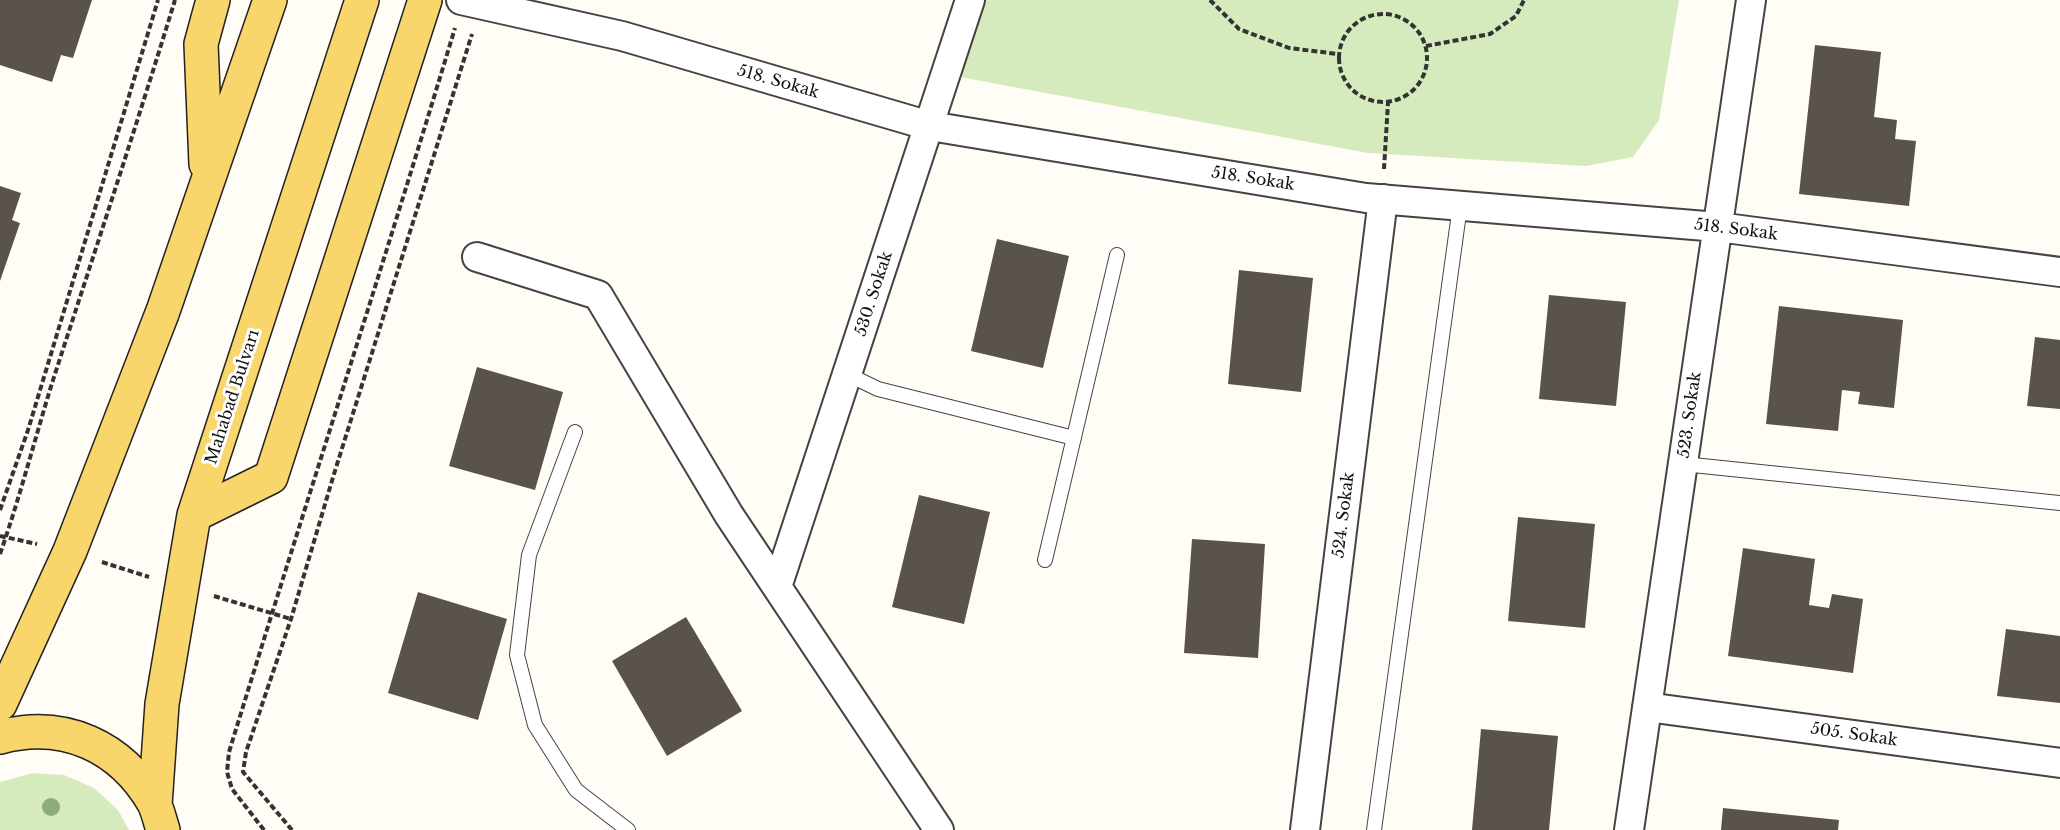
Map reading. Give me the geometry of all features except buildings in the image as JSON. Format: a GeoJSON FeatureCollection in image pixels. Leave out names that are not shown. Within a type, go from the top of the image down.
{"type":"FeatureCollection","features":[{"type":"Feature","properties":{"kind":"main road"},"geometry":{"type":"LineString","coordinates":[[207,183],[201,44],[213,0]]}},
{"type":"Feature","properties":{"kind":"main road"},"geometry":{"type":"LineString","coordinates":[[0,704],[70,551],[163,311],[270,0]]}},
{"type":"Feature","properties":{"kind":"main road","name":"Mahabad Bulvarı"},"geometry":{"type":"LineString","coordinates":[[159,818],[162,704],[194,515],[362,0]]}},
{"type":"Feature","properties":{"kind":"main road"},"geometry":{"type":"LineString","coordinates":[[194,515],[271,477],[425,0]]}},
{"type":"Feature","properties":{"kind":"main road"},"geometry":{"type":"LineString","coordinates":[[0,737],[22,731],[62,733],[100,747],[132,772],[159,818]]}},
{"type":"Feature","properties":{"kind":"street","name":"530. Sokak"},"geometry":{"type":"LineString","coordinates":[[777,587],[970,0]]}},
{"type":"Feature","properties":{"kind":"street","name":"523. Sokak"},"geometry":{"type":"LineString","coordinates":[[1629,830],[1751,0]]}},
{"type":"Feature","properties":{"kind":"street","name":"518. Sokak"},"geometry":{"type":"LineString","coordinates":[[469,2],[622,36],[930,126],[1366,198],[1718,227],[2060,272]]}},
{"type":"Feature","properties":{"kind":"street","name":"524. Sokak"},"geometry":{"type":"LineString","coordinates":[[1305,830],[1383,199]]}},
{"type":"Feature","properties":{"kind":"street"},"geometry":{"type":"LineString","coordinates":[[477,257],[598,296],[729,515],[939,830]]}},
{"type":"Feature","properties":{"kind":"street","name":"505. Sokak"},"geometry":{"type":"LineString","coordinates":[[1647,707],[2060,763]]}},
{"type":"Feature","properties":{"kind":"lane"},"geometry":{"type":"LineString","coordinates":[[1374,830],[1460,206]]}},
{"type":"Feature","properties":{"kind":"lane"},"geometry":{"type":"LineString","coordinates":[[1045,560],[1117,255]]}},
{"type":"Feature","properties":{"kind":"lane"},"geometry":{"type":"LineString","coordinates":[[847,374],[878,389],[1074,438]]}},
{"type":"Feature","properties":{"kind":"lane"},"geometry":{"type":"LineString","coordinates":[[575,432],[529,555],[517,655],[535,725],[576,790],[628,830]]}},
{"type":"Feature","properties":{"kind":"lane"},"geometry":{"type":"LineString","coordinates":[[1683,464],[2060,503]]}},
{"type":"Feature","properties":{"kind":"path"},"geometry":{"type":"LineString","coordinates":[[0,510],[28,430],[158,0]]}},
{"type":"Feature","properties":{"kind":"path"},"geometry":{"type":"LineString","coordinates":[[0,554],[175,0]]}},
{"type":"Feature","properties":{"kind":"path"},"geometry":{"type":"LineString","coordinates":[[1210,0],[1239,29],[1289,48],[1338,54]]}},
{"type":"Feature","properties":{"kind":"path"},"geometry":{"type":"LineString","coordinates":[[1426,46],[1490,34],[1516,16],[1524,0]]}},
{"type":"Feature","properties":{"kind":"path"},"geometry":{"type":"LineString","coordinates":[[264,830],[232,789],[227,772],[229,752],[317,465],[469,2]]}},
{"type":"Feature","properties":{"kind":"path"},"geometry":{"type":"LineString","coordinates":[[292,830],[243,772],[246,752],[291,619],[469,2]]}},
{"type":"Feature","properties":{"kind":"path"},"geometry":{"type":"LineString","coordinates":[[1379,14],[1394,15],[1408,21],[1419,32],[1426,46],[1428,61],[1424,76],[1415,89],[1403,98],[1388,103],[1362,98],[1344,80],[1339,67],[1338,54],[1342,39],[1351,27],[1364,18],[1379,14]]}},
{"type":"Feature","properties":{"kind":"path"},"geometry":{"type":"LineString","coordinates":[[1383,199],[1388,103]]}},
{"type":"Feature","properties":{"kind":"path"},"geometry":{"type":"LineString","coordinates":[[0,536],[70,551],[181,588],[291,619]]}},
{"type":"Feature","properties":{"kind":"green space"},"geometry":{"type":"Polygon","coordinates":[[[985,0],[1679,0],[1659,120],[1633,157],[1586,166],[1368,153],[960,77],[985,0]]]}},
{"type":"Feature","properties":{"kind":"green space"},"geometry":{"type":"Polygon","coordinates":[[[33,773],[64,775],[94,788],[118,810],[129,830],[0,830],[0,782],[33,773]]]}}]}
